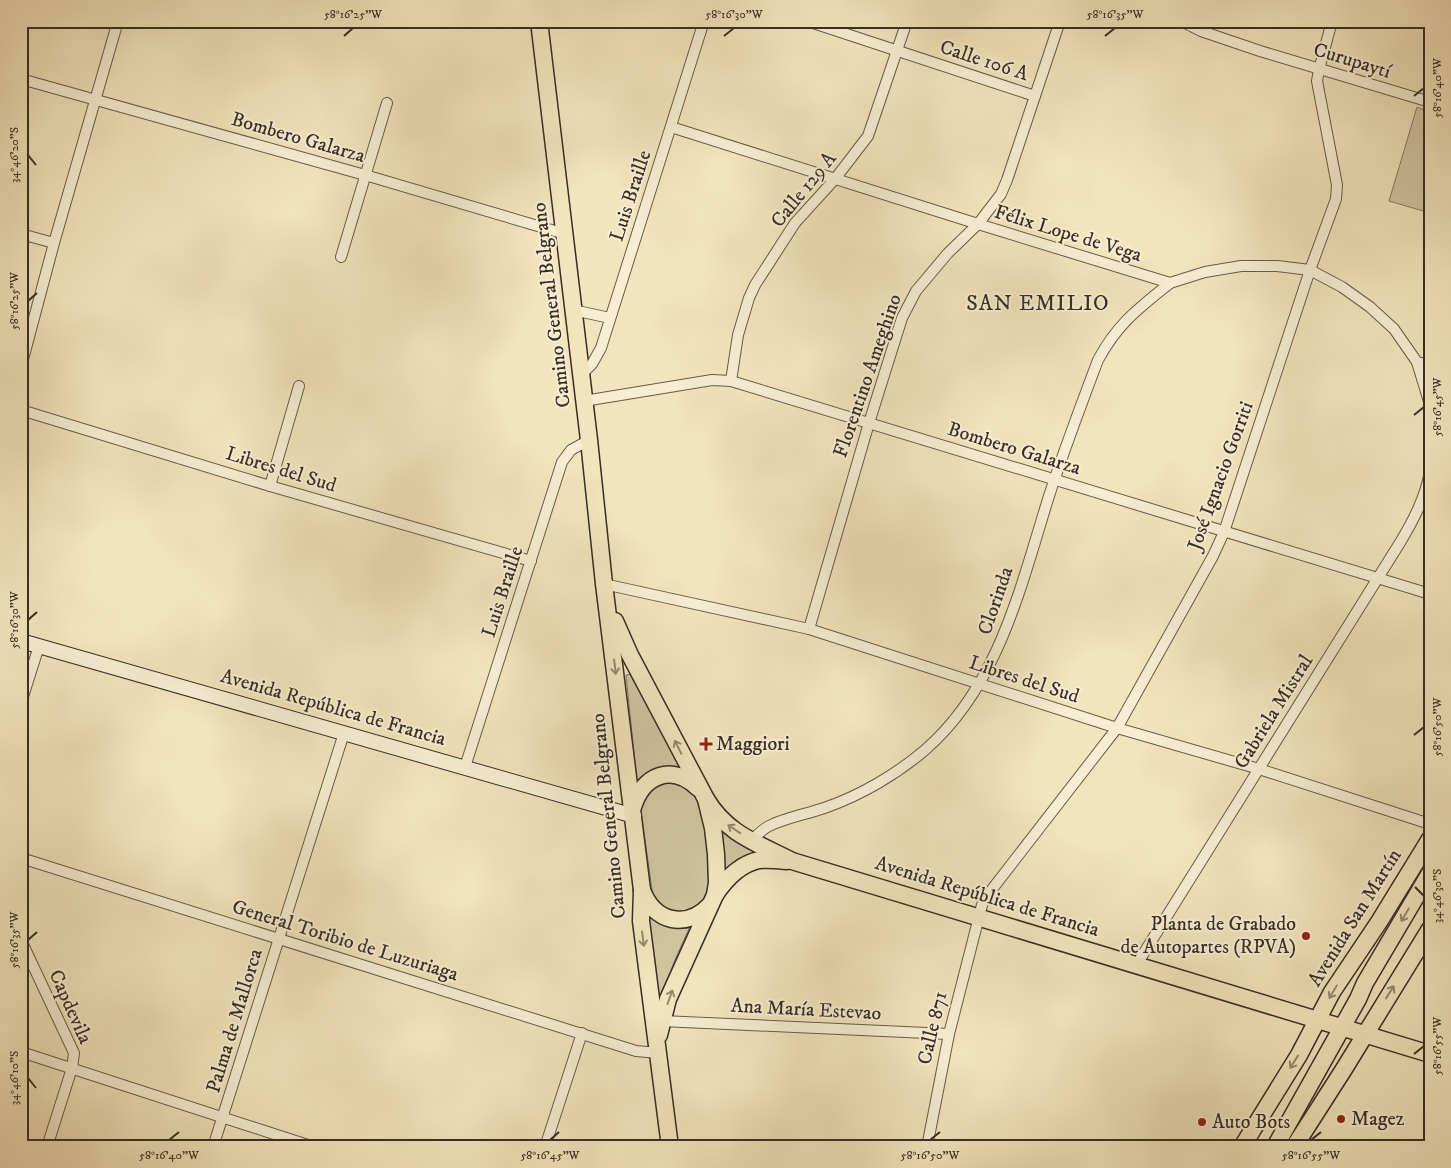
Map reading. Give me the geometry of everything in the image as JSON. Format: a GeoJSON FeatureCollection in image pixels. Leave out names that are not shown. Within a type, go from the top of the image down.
{"type":"FeatureCollection","features":[{"type":"Feature","properties":{"kind":"main road","name":"Camino General Belgrano"},"geometry":{"type":"LineString","coordinates":[[539,21],[590,440],[604,584],[642,890],[641,921],[670,1147]]}},
{"type":"Feature","properties":{"kind":"main road","name":"Camino General Belgrano"},"geometry":{"type":"LineString","coordinates":[[604,584],[623,641],[703,794],[712,828],[716,854],[717,883],[713,899],[668,999],[662,1021],[658,1049]]}},
{"type":"Feature","properties":{"kind":"main road","name":"Avenida República de Francia"},"geometry":{"type":"LineString","coordinates":[[21,641],[466,767],[633,811]]}},
{"type":"Feature","properties":{"kind":"main road"},"geometry":{"type":"LineString","coordinates":[[633,811],[636,796],[640,789],[662,775],[671,773],[681,776],[691,781],[703,794]]}},
{"type":"Feature","properties":{"kind":"main road","name":"Avenida República de Francia"},"geometry":{"type":"LineString","coordinates":[[703,794],[714,811],[731,829],[792,861],[1430,1054]]}},
{"type":"Feature","properties":{"kind":"main road","name":"Avenida San Martín"},"geometry":{"type":"LineString","coordinates":[[1242,1147],[1299,1055],[1332,992],[1379,922],[1430,839]]}},
{"type":"Feature","properties":{"kind":"main road","name":"Avenida República de Francia"},"geometry":{"type":"LineString","coordinates":[[713,899],[731,876],[751,862],[760,860],[792,861]]}},
{"type":"Feature","properties":{"kind":"main road"},"geometry":{"type":"LineString","coordinates":[[1275,1147],[1358,999],[1365,982],[1430,873]]}},
{"type":"Feature","properties":{"kind":"main road"},"geometry":{"type":"LineString","coordinates":[[642,890],[649,903],[656,910],[674,920],[690,919],[701,913],[713,899]]}},
{"type":"Feature","properties":{"kind":"main road"},"geometry":{"type":"LineString","coordinates":[[1294,1147],[1430,929]]}},
{"type":"Feature","properties":{"kind":"street"},"geometry":{"type":"LineString","coordinates":[[21,367],[118,21]]}},
{"type":"Feature","properties":{"kind":"street","name":"Luis Braille"},"geometry":{"type":"LineString","coordinates":[[581,375],[592,364],[601,348],[704,21]]}},
{"type":"Feature","properties":{"kind":"street","name":"Calle 106 A"},"geometry":{"type":"LineString","coordinates":[[808,21],[1035,96]]}},
{"type":"Feature","properties":{"kind":"street","name":"Calle 129 A"},"geometry":{"type":"LineString","coordinates":[[731,381],[738,335],[755,285],[795,224],[836,179],[868,136],[908,21]]}},
{"type":"Feature","properties":{"kind":"street","name":"Florentino Ameghino"},"geometry":{"type":"LineString","coordinates":[[809,629],[868,423],[902,318],[916,291],[931,272],[978,224],[1001,194],[1008,180],[1060,21]]}},
{"type":"Feature","properties":{"kind":"street","name":"Curupaytí"},"geometry":{"type":"LineString","coordinates":[[1181,21],[1201,31],[1319,70],[1430,102]]}},
{"type":"Feature","properties":{"kind":"street","name":"José Ignacio Gorriti"},"geometry":{"type":"LineString","coordinates":[[978,917],[986,897],[1117,728],[1213,556],[1224,532],[1310,270],[1336,199],[1336,185],[1318,92],[1319,70],[1332,21]]}},
{"type":"Feature","properties":{"kind":"street","name":"Bombero Galarza"},"geometry":{"type":"LineString","coordinates":[[21,79],[365,175],[565,234]]}},
{"type":"Feature","properties":{"kind":"street"},"geometry":{"type":"LineString","coordinates":[[341,257],[386,103]]}},
{"type":"Feature","properties":{"kind":"street","name":"Félix Lope de Vega"},"geometry":{"type":"LineString","coordinates":[[671,127],[1170,283]]}},
{"type":"Feature","properties":{"kind":"street"},"geometry":{"type":"LineString","coordinates":[[21,234],[54,244]]}},
{"type":"Feature","properties":{"kind":"street"},"geometry":{"type":"LineString","coordinates":[[1170,283],[1205,272],[1242,266],[1276,266],[1310,270],[1342,287],[1370,306],[1394,329],[1418,362],[1428,386],[1430,405]]}},
{"type":"Feature","properties":{"kind":"street","name":"Clorinda"},"geometry":{"type":"LineString","coordinates":[[752,840],[769,826],[828,807],[866,789],[897,771],[925,750],[952,721],[980,684],[996,654],[1011,616],[1054,480],[1098,360],[1108,342],[1122,324],[1136,310],[1170,283]]}},
{"type":"Feature","properties":{"kind":"street"},"geometry":{"type":"LineString","coordinates":[[573,310],[610,318]]}},
{"type":"Feature","properties":{"kind":"street"},"geometry":{"type":"LineString","coordinates":[[1418,362],[1430,365]]}},
{"type":"Feature","properties":{"kind":"street","name":"Bombero Galarza"},"geometry":{"type":"LineString","coordinates":[[584,401],[712,380],[731,381],[1430,594]]}},
{"type":"Feature","properties":{"kind":"street"},"geometry":{"type":"LineString","coordinates":[[270,486],[299,386]]}},
{"type":"Feature","properties":{"kind":"street","name":"Libres del Sud"},"geometry":{"type":"LineString","coordinates":[[21,410],[270,486],[531,561]]}},
{"type":"Feature","properties":{"kind":"street","name":"Luis Braille"},"geometry":{"type":"LineString","coordinates":[[466,767],[562,462],[570,450],[590,440]]}},
{"type":"Feature","properties":{"kind":"street","name":"Gabriela Mistral"},"geometry":{"type":"LineString","coordinates":[[1137,964],[1414,518],[1426,490],[1430,472]]}},
{"type":"Feature","properties":{"kind":"street","name":"Libres del Sud"},"geometry":{"type":"LineString","coordinates":[[604,584],[809,629],[1117,728],[1259,769],[1430,824]]}},
{"type":"Feature","properties":{"kind":"street"},"geometry":{"type":"LineString","coordinates":[[21,703],[40,646]]}},
{"type":"Feature","properties":{"kind":"street","name":"Palma de Mallorca"},"geometry":{"type":"LineString","coordinates":[[213,1147],[344,733]]}},
{"type":"Feature","properties":{"kind":"street","name":"General Toribio de Luzuriaga"},"geometry":{"type":"LineString","coordinates":[[21,858],[636,1050],[658,1049]]}},
{"type":"Feature","properties":{"kind":"street","name":"Calle 871"},"geometry":{"type":"LineString","coordinates":[[927,1147],[949,1034],[978,917]]}},
{"type":"Feature","properties":{"kind":"street","name":"Capdevila"},"geometry":{"type":"LineString","coordinates":[[21,940],[74,1053],[72,1068],[47,1147]]}},
{"type":"Feature","properties":{"kind":"street","name":"Ana María Estevao"},"geometry":{"type":"LineString","coordinates":[[662,1021],[949,1034]]}},
{"type":"Feature","properties":{"kind":"street"},"geometry":{"type":"LineString","coordinates":[[545,1147],[582,1033]]}},
{"type":"Feature","properties":{"kind":"street"},"geometry":{"type":"LineString","coordinates":[[21,1052],[314,1147]]}},
{"type":"Feature","properties":{"kind":"shaded area"},"geometry":{"type":"Polygon","coordinates":[[[1417,107],[1430,112],[1430,213],[1389,201],[1417,107]]]}},
{"type":"Feature","properties":{"kind":"shaded area"},"geometry":{"type":"Polygon","coordinates":[[[633,674],[686,772],[637,782],[626,675],[633,674]]]}},
{"type":"Feature","properties":{"kind":"shaded area"},"geometry":{"type":"Polygon","coordinates":[[[674,780],[692,789],[701,807],[711,862],[709,890],[704,903],[694,911],[678,913],[667,909],[653,896],[640,805],[655,785],[674,780]]]}},
{"type":"Feature","properties":{"kind":"shaded area"},"geometry":{"type":"Polygon","coordinates":[[[725,829],[774,856],[722,877],[719,830],[725,829]]]}},
{"type":"Feature","properties":{"kind":"shaded area"},"geometry":{"type":"Polygon","coordinates":[[[653,915],[692,922],[674,962],[664,991],[661,994],[657,993],[648,916],[653,915]]]}},
{"type":"Feature","properties":{"kind":"place","name":"Maggiori"},"geometry":{"type":"Point","coordinates":[706,744]}},
{"type":"Feature","properties":{"kind":"place","name":"Planta de Grabado de Autopartes (RPVA)"},"geometry":{"type":"Point","coordinates":[1306,936]}},
{"type":"Feature","properties":{"kind":"place","name":"Magez"},"geometry":{"type":"Point","coordinates":[1341,1119]}},
{"type":"Feature","properties":{"kind":"place","name":"Auto Bots"},"geometry":{"type":"Point","coordinates":[1202,1122]}},
{"type":"Feature","properties":{"kind":"district","name":"SAN EMILIO"},"geometry":{"type":"Point","coordinates":[1038,303]}}]}
